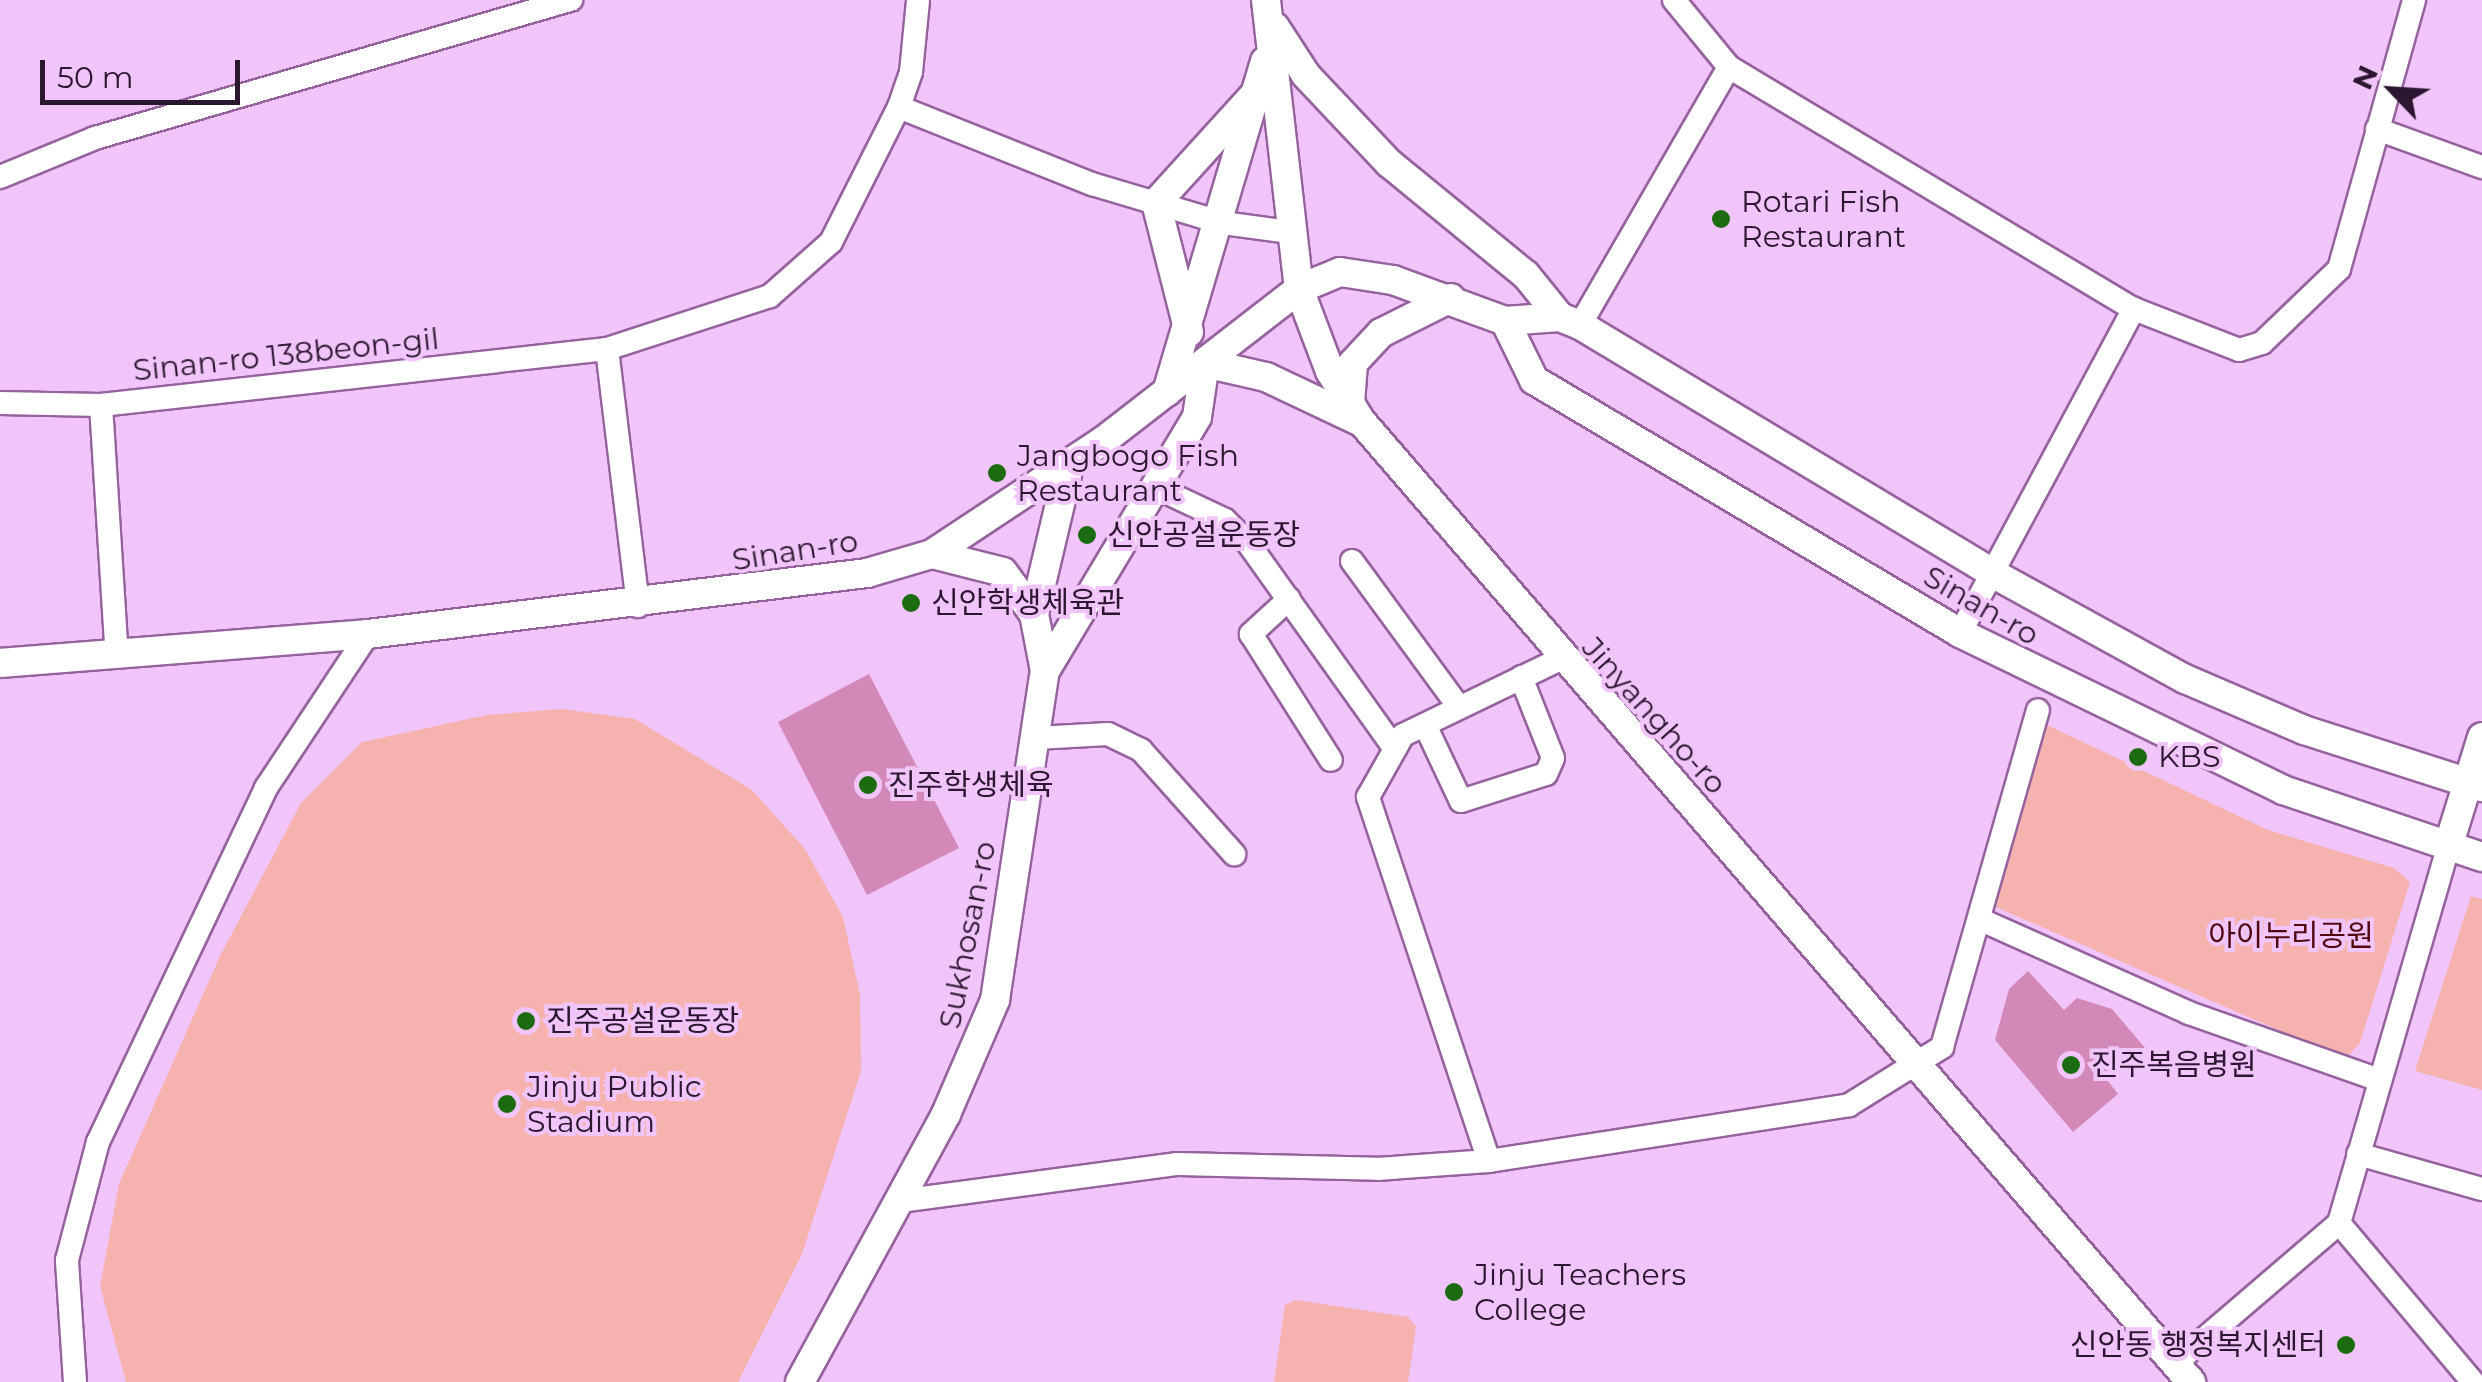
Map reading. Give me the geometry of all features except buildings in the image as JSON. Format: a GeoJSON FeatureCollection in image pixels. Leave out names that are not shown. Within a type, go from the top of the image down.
{"type":"FeatureCollection","features":[{"type":"Feature","properties":{"kind":"street"},"geometry":{"type":"LineString","coordinates":[[0,176],[95,138],[572,0]]}},
{"type":"Feature","properties":{"kind":"street","name":"Sinan-ro 138beon-gil"},"geometry":{"type":"LineString","coordinates":[[117,656],[101,406],[608,349],[770,296],[830,242],[899,106],[911,72],[918,0]]}},
{"type":"Feature","properties":{"kind":"street"},"geometry":{"type":"LineString","coordinates":[[1674,0],[1730,67],[2134,309],[2222,349],[2262,343],[2339,269],[2414,0]]}},
{"type":"Feature","properties":{"kind":"street"},"geometry":{"type":"LineString","coordinates":[[1270,13],[1306,75],[1389,162],[1526,275],[1570,321],[1730,67]]}},
{"type":"Feature","properties":{"kind":"street"},"geometry":{"type":"LineString","coordinates":[[1167,392],[1190,333],[1223,222],[1257,92],[1270,13]]}},
{"type":"Feature","properties":{"kind":"street","name":"Jinyangho-ro"},"geometry":{"type":"LineString","coordinates":[[1270,13],[1299,289],[1355,412],[1560,659],[1922,1066],[2184,1372]]}},
{"type":"Feature","properties":{"kind":"street"},"geometry":{"type":"LineString","coordinates":[[1156,203],[1257,92]]}},
{"type":"Feature","properties":{"kind":"street"},"geometry":{"type":"LineString","coordinates":[[899,106],[998,152],[1156,203],[1223,222],[1290,232]]}},
{"type":"Feature","properties":{"kind":"street"},"geometry":{"type":"LineString","coordinates":[[2377,129],[2482,168]]}},
{"type":"Feature","properties":{"kind":"street"},"geometry":{"type":"LineString","coordinates":[[1156,203],[1190,333]]}},
{"type":"Feature","properties":{"kind":"street","name":"Sinan-ro"},"geometry":{"type":"LineString","coordinates":[[0,663],[368,634],[638,606],[794,587],[932,554],[1167,392],[1299,289],[1340,272],[1451,298],[1505,322],[1570,321],[1992,573],[2186,679],[2304,730],[2475,785]]}},
{"type":"Feature","properties":{"kind":"street"},"geometry":{"type":"LineString","coordinates":[[1045,671],[1197,417],[1206,363],[1266,377],[1355,412],[1353,363],[1381,333],[1451,298]]}},
{"type":"Feature","properties":{"kind":"street"},"geometry":{"type":"LineString","coordinates":[[1960,633],[2134,309]]}},
{"type":"Feature","properties":{"kind":"street","name":"Sinan-ro"},"geometry":{"type":"LineString","coordinates":[[1505,322],[1534,380],[1960,633],[2162,738],[2482,857]]}},
{"type":"Feature","properties":{"kind":"street"},"geometry":{"type":"LineString","coordinates":[[608,349],[638,606]]}},
{"type":"Feature","properties":{"kind":"street"},"geometry":{"type":"LineString","coordinates":[[0,402],[14,409],[101,406]]}},
{"type":"Feature","properties":{"kind":"street","name":"Sukhosan-ro"},"geometry":{"type":"LineString","coordinates":[[800,1382],[983,1041],[996,1000],[1045,671],[1034,614],[1070,462]]}},
{"type":"Feature","properties":{"kind":"street"},"geometry":{"type":"LineString","coordinates":[[1155,487],[1225,520],[1289,599],[1395,749]]}},
{"type":"Feature","properties":{"kind":"street"},"geometry":{"type":"LineString","coordinates":[[932,554],[1003,572],[1034,614]]}},
{"type":"Feature","properties":{"kind":"street"},"geometry":{"type":"LineString","coordinates":[[1352,561],[1459,707]]}},
{"type":"Feature","properties":{"kind":"street"},"geometry":{"type":"LineString","coordinates":[[1289,599],[1252,634],[1331,760]]}},
{"type":"Feature","properties":{"kind":"street"},"geometry":{"type":"LineString","coordinates":[[75,1382],[67,1260],[98,1142],[266,788],[368,634]]}},
{"type":"Feature","properties":{"kind":"street"},"geometry":{"type":"LineString","coordinates":[[1489,1161],[1368,797],[1395,749],[1425,724],[1560,659]]}},
{"type":"Feature","properties":{"kind":"street"},"geometry":{"type":"LineString","coordinates":[[1425,724],[1460,801],[1546,774],[1552,758],[1521,676]]}},
{"type":"Feature","properties":{"kind":"street"},"geometry":{"type":"LineString","coordinates":[[900,1200],[1178,1164],[1377,1169],[1489,1161],[1849,1104],[1922,1066],[1942,1048],[2038,710]]}},
{"type":"Feature","properties":{"kind":"street"},"geometry":{"type":"LineString","coordinates":[[1036,738],[1108,734],[1141,750],[1234,854]]}},
{"type":"Feature","properties":{"kind":"street"},"geometry":{"type":"LineString","coordinates":[[2184,1372],[2339,1222],[2448,847],[2475,785],[2482,737]]}},
{"type":"Feature","properties":{"kind":"street"},"geometry":{"type":"LineString","coordinates":[[1979,919],[2189,1013],[2379,1080]]}},
{"type":"Feature","properties":{"kind":"street"},"geometry":{"type":"LineString","coordinates":[[2358,1154],[2482,1189]]}},
{"type":"Feature","properties":{"kind":"street"},"geometry":{"type":"LineString","coordinates":[[2339,1222],[2473,1382]]}},
{"type":"Feature","properties":{"kind":"green space","name":"진주공설운동장"},"geometry":{"type":"Polygon","coordinates":[[[562,709],[635,719],[752,790],[805,849],[843,917],[860,995],[861,1071],[802,1254],[738,1382],[126,1382],[100,1286],[119,1184],[220,956],[301,803],[362,742],[487,715],[562,709]]]}},
{"type":"Feature","properties":{"kind":"green space","name":"아이누리공원"},"geometry":{"type":"Polygon","coordinates":[[[2045,724],[2268,830],[2394,868],[2410,882],[2360,1043],[2345,1059],[1991,905],[2045,724]]]}},
{"type":"Feature","properties":{"kind":"green space"},"geometry":{"type":"Polygon","coordinates":[[[2471,896],[2482,899],[2482,1090],[2415,1071],[2471,896]]]}},
{"type":"Feature","properties":{"kind":"green space"},"geometry":{"type":"Polygon","coordinates":[[[1296,1300],[1408,1317],[1416,1327],[1408,1382],[1274,1382],[1285,1305],[1296,1300]]]}},
{"type":"Feature","properties":{"kind":"place","name":"Rotari Fish Restaurant"},"geometry":{"type":"Point","coordinates":[1721,219]}},
{"type":"Feature","properties":{"kind":"place","name":"Jangbogo Fish Restaurant"},"geometry":{"type":"Point","coordinates":[997,473]}},
{"type":"Feature","properties":{"kind":"place","name":"신안공설운동장"},"geometry":{"type":"Point","coordinates":[1087,535]}},
{"type":"Feature","properties":{"kind":"place","name":"신안학생체육관"},"geometry":{"type":"Point","coordinates":[911,603]}},
{"type":"Feature","properties":{"kind":"place","name":"KBS"},"geometry":{"type":"Point","coordinates":[2138,757]}},
{"type":"Feature","properties":{"kind":"place","name":"진주학생체육"},"geometry":{"type":"Point","coordinates":[868,785]}},
{"type":"Feature","properties":{"kind":"place","name":"진주공설운동장"},"geometry":{"type":"Point","coordinates":[526,1021]}},
{"type":"Feature","properties":{"kind":"place","name":"진주복음병원"},"geometry":{"type":"Point","coordinates":[2071,1065]}},
{"type":"Feature","properties":{"kind":"place","name":"Jinju Public Stadium"},"geometry":{"type":"Point","coordinates":[507,1104]}},
{"type":"Feature","properties":{"kind":"place","name":"Jinju Teachers College"},"geometry":{"type":"Point","coordinates":[1454,1292]}},
{"type":"Feature","properties":{"kind":"place","name":"신안동 행정복지센터"},"geometry":{"type":"Point","coordinates":[2346,1345]}}]}
